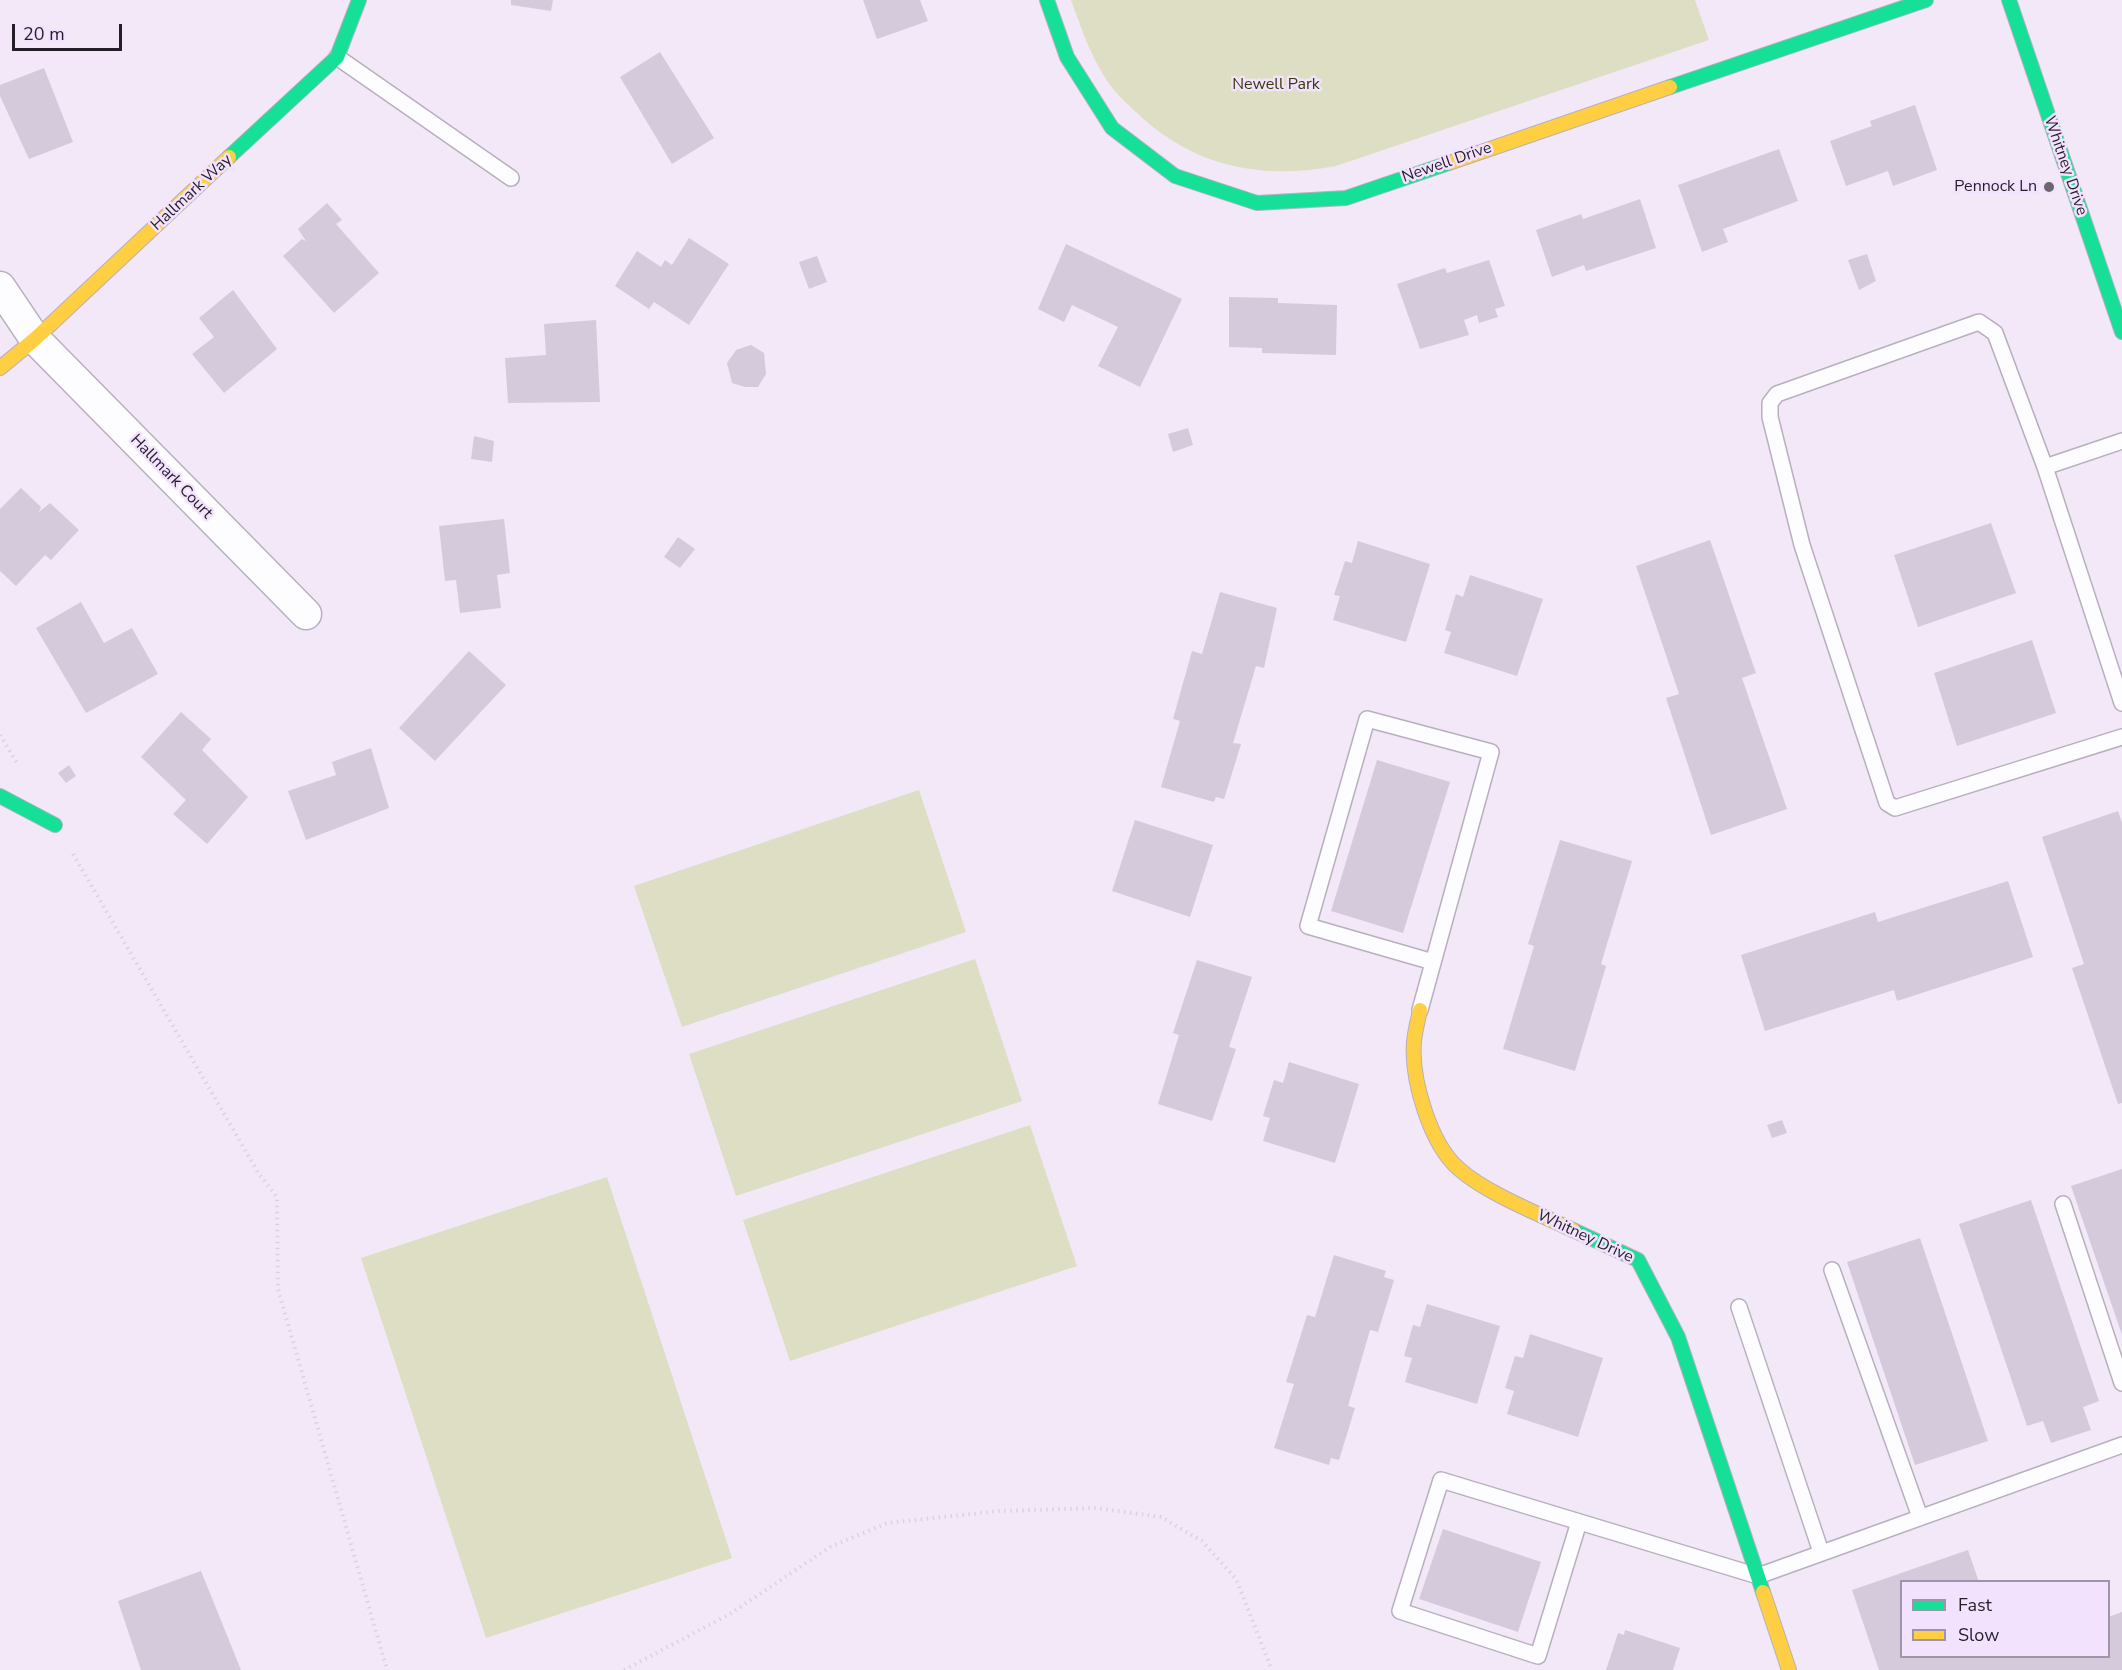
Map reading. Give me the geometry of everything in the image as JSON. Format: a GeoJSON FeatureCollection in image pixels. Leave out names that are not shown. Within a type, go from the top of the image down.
{"type":"FeatureCollection","features":[{"type":"Feature","properties":{"kind":"street","name":"Hallmark Way"},"geometry":{"type":"LineString","coordinates":[[0,369],[337,57],[359,0]]}},
{"type":"Feature","properties":{"kind":"street","name":"Newell Drive"},"geometry":{"type":"LineString","coordinates":[[1047,0],[1067,57],[1112,128],[1175,176],[1257,203],[1346,198],[1926,0]]}},
{"type":"Feature","properties":{"kind":"street","name":"Whitney Drive"},"geometry":{"type":"LineString","coordinates":[[2009,0],[2122,332]]}},
{"type":"Feature","properties":{"kind":"street"},"geometry":{"type":"LineString","coordinates":[[2106,286],[2122,281]]}},
{"type":"Feature","properties":{"kind":"street","name":"Hallmark Court"},"geometry":{"type":"LineString","coordinates":[[0,287],[35,339],[306,614]]}},
{"type":"Feature","properties":{"kind":"street"},"geometry":{"type":"LineString","coordinates":[[0,796],[55,825]]}},
{"type":"Feature","properties":{"kind":"street","name":"Whitney Drive"},"geometry":{"type":"LineString","coordinates":[[1420,1010],[1414,1043],[1418,1092],[1438,1140],[1458,1169],[1508,1200],[1638,1260],[1678,1337],[1789,1670]]}},
{"type":"Feature","properties":{"kind":"lane"},"geometry":{"type":"LineString","coordinates":[[337,57],[511,178]]}},
{"type":"Feature","properties":{"kind":"lane"},"geometry":{"type":"LineString","coordinates":[[2122,703],[2045,467],[1995,333],[1979,322],[1777,394],[1770,403],[1770,417],[1802,545],[1887,803],[1894,808],[2122,736]]}},
{"type":"Feature","properties":{"kind":"lane"},"geometry":{"type":"LineString","coordinates":[[2045,467],[2122,441]]}},
{"type":"Feature","properties":{"kind":"lane"},"geometry":{"type":"LineString","coordinates":[[1420,1010],[1491,752],[1367,719],[1308,926],[1433,962]]}},
{"type":"Feature","properties":{"kind":"lane"},"geometry":{"type":"LineString","coordinates":[[2063,1204],[2122,1383]]}},
{"type":"Feature","properties":{"kind":"lane"},"geometry":{"type":"LineString","coordinates":[[1832,1270],[1920,1517]]}},
{"type":"Feature","properties":{"kind":"lane"},"geometry":{"type":"LineString","coordinates":[[1739,1307],[1821,1552]]}},
{"type":"Feature","properties":{"kind":"lane"},"geometry":{"type":"LineString","coordinates":[[1579,1522],[1538,1656],[1400,1611],[1441,1480],[1758,1576],[2122,1444]]}},
{"type":"Feature","properties":{"kind":"path"},"geometry":{"type":"LineString","coordinates":[[55,825],[259,1174],[277,1197],[278,1289],[387,1670]]}},
{"type":"Feature","properties":{"kind":"path"},"geometry":{"type":"LineString","coordinates":[[624,1670],[730,1614],[830,1547],[887,1523],[999,1511],[1096,1508],[1161,1516],[1202,1541],[1236,1579],[1272,1670]]}},
{"type":"Feature","properties":{"kind":"green space","name":"Newell Park"},"geometry":{"type":"Polygon","coordinates":[[[1071,0],[1695,0],[1709,40],[1336,166],[1308,170],[1255,170],[1229,165],[1181,146],[1159,131],[1120,97],[1100,70],[1086,41],[1071,0]]]}},
{"type":"Feature","properties":{"kind":"green space"},"geometry":{"type":"Polygon","coordinates":[[[919,790],[966,932],[682,1027],[634,886],[919,790]]]}},
{"type":"Feature","properties":{"kind":"green space"},"geometry":{"type":"Polygon","coordinates":[[[975,959],[1022,1101],[736,1196],[689,1054],[975,959]]]}},
{"type":"Feature","properties":{"kind":"green space"},"geometry":{"type":"Polygon","coordinates":[[[1030,1125],[1077,1266],[790,1361],[743,1220],[1030,1125]]]}},
{"type":"Feature","properties":{"kind":"green space"},"geometry":{"type":"Polygon","coordinates":[[[607,1177],[732,1558],[486,1638],[361,1258],[607,1177]]]}},
{"type":"Feature","properties":{"kind":"building"},"geometry":{"type":"Polygon","coordinates":[[[511,0],[553,0],[551,11],[511,5],[511,0]]]}},
{"type":"Feature","properties":{"kind":"building"},"geometry":{"type":"Polygon","coordinates":[[[863,0],[920,0],[928,21],[877,39],[863,0]]]}},
{"type":"Feature","properties":{"kind":"building"},"geometry":{"type":"Polygon","coordinates":[[[660,52],[714,138],[672,164],[620,77],[660,52]]]}},
{"type":"Feature","properties":{"kind":"building"},"geometry":{"type":"Polygon","coordinates":[[[44,68],[73,142],[29,159],[0,96],[0,85],[44,68]]]}},
{"type":"Feature","properties":{"kind":"building"},"geometry":{"type":"Polygon","coordinates":[[[1915,105],[1937,170],[1893,186],[1888,171],[1846,186],[1830,141],[1872,126],[1870,121],[1915,105]]]}},
{"type":"Feature","properties":{"kind":"building"},"geometry":{"type":"Polygon","coordinates":[[[1779,149],[1798,201],[1723,229],[1728,242],[1702,252],[1678,185],[1779,149]]]}},
{"type":"Feature","properties":{"kind":"building"},"geometry":{"type":"Polygon","coordinates":[[[1640,199],[1656,248],[1586,271],[1584,265],[1552,277],[1536,230],[1581,214],[1583,219],[1640,199]]]}},
{"type":"Feature","properties":{"kind":"building"},"geometry":{"type":"Polygon","coordinates":[[[327,203],[342,220],[336,224],[379,273],[334,313],[283,256],[302,239],[306,241],[298,229],[327,203]]]}},
{"type":"Feature","properties":{"kind":"building"},"geometry":{"type":"Polygon","coordinates":[[[689,238],[729,264],[689,325],[654,302],[649,309],[615,286],[637,251],[661,267],[665,260],[672,265],[689,238]]]}},
{"type":"Feature","properties":{"kind":"building"},"geometry":{"type":"Polygon","coordinates":[[[1066,244],[1182,299],[1140,387],[1098,366],[1118,327],[1072,305],[1064,322],[1038,309],[1066,244]]]}},
{"type":"Feature","properties":{"kind":"building"},"geometry":{"type":"Polygon","coordinates":[[[1867,254],[1876,281],[1859,290],[1848,260],[1867,254]]]}},
{"type":"Feature","properties":{"kind":"building"},"geometry":{"type":"Polygon","coordinates":[[[817,256],[827,282],[809,289],[799,262],[817,256]]]}},
{"type":"Feature","properties":{"kind":"building"},"geometry":{"type":"Polygon","coordinates":[[[1489,260],[1505,306],[1495,309],[1498,317],[1479,323],[1477,315],[1464,320],[1469,335],[1420,349],[1397,284],[1445,268],[1447,273],[1489,260]]]}},
{"type":"Feature","properties":{"kind":"building"},"geometry":{"type":"Polygon","coordinates":[[[233,290],[277,349],[224,393],[192,354],[214,337],[199,318],[233,290]]]}},
{"type":"Feature","properties":{"kind":"building"},"geometry":{"type":"Polygon","coordinates":[[[1229,297],[1278,298],[1278,303],[1337,305],[1336,355],[1262,353],[1262,348],[1229,347],[1229,297]]]}},
{"type":"Feature","properties":{"kind":"building"},"geometry":{"type":"Polygon","coordinates":[[[596,320],[600,402],[508,403],[505,358],[546,355],[544,324],[596,320]]]}},
{"type":"Feature","properties":{"kind":"building"},"geometry":{"type":"Polygon","coordinates":[[[751,345],[764,353],[766,374],[758,387],[745,387],[732,383],[727,363],[736,350],[751,345]]]}},
{"type":"Feature","properties":{"kind":"building"},"geometry":{"type":"Polygon","coordinates":[[[1188,428],[1193,445],[1173,452],[1168,434],[1188,428]]]}},
{"type":"Feature","properties":{"kind":"building"},"geometry":{"type":"Polygon","coordinates":[[[474,436],[494,441],[492,462],[471,459],[474,436]]]}},
{"type":"Feature","properties":{"kind":"building"},"geometry":{"type":"Polygon","coordinates":[[[21,488],[41,507],[39,512],[50,503],[79,530],[51,560],[45,555],[16,586],[0,571],[0,509],[21,488]]]}},
{"type":"Feature","properties":{"kind":"building"},"geometry":{"type":"Polygon","coordinates":[[[504,519],[510,573],[497,575],[501,608],[460,613],[456,580],[445,581],[439,526],[504,519]]]}},
{"type":"Feature","properties":{"kind":"building"},"geometry":{"type":"Polygon","coordinates":[[[1991,523],[2016,593],[1918,627],[1894,555],[1991,523]]]}},
{"type":"Feature","properties":{"kind":"building"},"geometry":{"type":"Polygon","coordinates":[[[678,537],[695,549],[680,568],[664,557],[678,537]]]}},
{"type":"Feature","properties":{"kind":"building"},"geometry":{"type":"Polygon","coordinates":[[[1710,540],[1756,673],[1742,678],[1787,809],[1711,835],[1666,698],[1679,694],[1636,566],[1710,540]]]}},
{"type":"Feature","properties":{"kind":"building"},"geometry":{"type":"Polygon","coordinates":[[[1358,541],[1430,564],[1406,642],[1333,620],[1340,596],[1334,595],[1345,561],[1352,563],[1358,541]]]}},
{"type":"Feature","properties":{"kind":"building"},"geometry":{"type":"Polygon","coordinates":[[[1470,575],[1543,599],[1517,676],[1444,653],[1451,632],[1445,630],[1456,594],[1463,597],[1470,575]]]}},
{"type":"Feature","properties":{"kind":"building"},"geometry":{"type":"Polygon","coordinates":[[[1220,592],[1277,608],[1264,668],[1256,666],[1233,743],[1241,744],[1224,799],[1216,797],[1214,802],[1161,787],[1180,721],[1173,719],[1192,651],[1202,654],[1220,592]]]}},
{"type":"Feature","properties":{"kind":"building"},"geometry":{"type":"Polygon","coordinates":[[[81,602],[104,643],[132,628],[158,674],[86,713],[36,628],[81,602]]]}},
{"type":"Feature","properties":{"kind":"building"},"geometry":{"type":"Polygon","coordinates":[[[2032,640],[2056,713],[1957,746],[1934,673],[2032,640]]]}},
{"type":"Feature","properties":{"kind":"building"},"geometry":{"type":"Polygon","coordinates":[[[469,651],[506,685],[435,761],[399,728],[469,651]]]}},
{"type":"Feature","properties":{"kind":"building"},"geometry":{"type":"Polygon","coordinates":[[[181,712],[211,739],[202,750],[248,797],[207,844],[173,814],[186,800],[141,757],[181,712]]]}},
{"type":"Feature","properties":{"kind":"building"},"geometry":{"type":"Polygon","coordinates":[[[371,748],[389,808],[306,840],[288,791],[336,775],[332,762],[371,748]]]}},
{"type":"Feature","properties":{"kind":"building"},"geometry":{"type":"Polygon","coordinates":[[[1377,760],[1450,782],[1403,933],[1331,911],[1377,760]]]}},
{"type":"Feature","properties":{"kind":"building"},"geometry":{"type":"Polygon","coordinates":[[[69,765],[76,776],[66,783],[58,773],[69,765]]]}},
{"type":"Feature","properties":{"kind":"building"},"geometry":{"type":"Polygon","coordinates":[[[2118,811],[2122,823],[2122,1103],[2118,1104],[2072,968],[2084,964],[2042,837],[2118,811]]]}},
{"type":"Feature","properties":{"kind":"building"},"geometry":{"type":"Polygon","coordinates":[[[1135,820],[1213,845],[1190,917],[1112,891],[1135,820]]]}},
{"type":"Feature","properties":{"kind":"building"},"geometry":{"type":"Polygon","coordinates":[[[1560,840],[1632,861],[1601,964],[1606,966],[1575,1071],[1503,1049],[1534,946],[1528,944],[1560,840]]]}},
{"type":"Feature","properties":{"kind":"building"},"geometry":{"type":"Polygon","coordinates":[[[2008,881],[2033,957],[1897,1001],[1894,990],[1765,1031],[1741,955],[1875,912],[1878,922],[2008,881]]]}},
{"type":"Feature","properties":{"kind":"building"},"geometry":{"type":"Polygon","coordinates":[[[1197,960],[1252,977],[1229,1047],[1236,1049],[1212,1121],[1158,1104],[1179,1035],[1173,1033],[1197,960]]]}},
{"type":"Feature","properties":{"kind":"building"},"geometry":{"type":"Polygon","coordinates":[[[1289,1062],[1359,1084],[1335,1163],[1263,1141],[1270,1118],[1263,1116],[1274,1080],[1283,1083],[1289,1062]]]}},
{"type":"Feature","properties":{"kind":"building"},"geometry":{"type":"Polygon","coordinates":[[[1782,1120],[1787,1133],[1772,1138],[1767,1125],[1782,1120]]]}},
{"type":"Feature","properties":{"kind":"building"},"geometry":{"type":"Polygon","coordinates":[[[2122,1169],[2122,1335],[2071,1186],[2122,1169]]]}},
{"type":"Feature","properties":{"kind":"building"},"geometry":{"type":"Polygon","coordinates":[[[2031,1200],[2099,1401],[2083,1407],[2091,1430],[2051,1443],[2043,1421],[2027,1426],[1959,1224],[2031,1200]]]}},
{"type":"Feature","properties":{"kind":"building"},"geometry":{"type":"Polygon","coordinates":[[[1920,1238],[1988,1441],[1915,1465],[1847,1262],[1920,1238]]]}},
{"type":"Feature","properties":{"kind":"building"},"geometry":{"type":"Polygon","coordinates":[[[1334,1255],[1386,1271],[1384,1277],[1394,1280],[1378,1332],[1370,1330],[1348,1406],[1355,1408],[1339,1460],[1331,1458],[1329,1465],[1274,1448],[1294,1384],[1286,1382],[1307,1315],[1315,1317],[1334,1255]]]}},
{"type":"Feature","properties":{"kind":"building"},"geometry":{"type":"Polygon","coordinates":[[[1427,1304],[1500,1326],[1477,1404],[1405,1382],[1412,1358],[1404,1356],[1413,1325],[1420,1327],[1427,1304]]]}},
{"type":"Feature","properties":{"kind":"building"},"geometry":{"type":"Polygon","coordinates":[[[1530,1334],[1603,1358],[1578,1437],[1507,1414],[1514,1391],[1505,1388],[1515,1356],[1523,1358],[1530,1334]]]}},
{"type":"Feature","properties":{"kind":"building"},"geometry":{"type":"Polygon","coordinates":[[[1443,1529],[1541,1562],[1518,1632],[1419,1599],[1443,1529]]]}},
{"type":"Feature","properties":{"kind":"building"},"geometry":{"type":"Polygon","coordinates":[[[1968,1550],[1978,1580],[1900,1580],[1900,1658],[2110,1658],[2110,1616],[2122,1612],[2122,1670],[1879,1670],[1852,1590],[1968,1550]]]}},
{"type":"Feature","properties":{"kind":"building"},"geometry":{"type":"Polygon","coordinates":[[[201,1571],[241,1670],[141,1670],[118,1601],[201,1571]]]}},
{"type":"Feature","properties":{"kind":"building"},"geometry":{"type":"Polygon","coordinates":[[[1625,1630],[1680,1648],[1673,1670],[1606,1670],[1618,1633],[1624,1635],[1625,1630]]]}},
{"type":"Feature","properties":{"kind":"traffic: fast"},"geometry":{"type":"LineString","coordinates":[[229,157],[337,57],[359,0]]}},
{"type":"Feature","properties":{"kind":"traffic: fast"},"geometry":{"type":"LineString","coordinates":[[1047,0],[1067,57],[1112,128],[1175,176],[1257,203],[1346,198],[1449,163]]}},
{"type":"Feature","properties":{"kind":"traffic: fast"},"geometry":{"type":"LineString","coordinates":[[1670,87],[1926,0]]}},
{"type":"Feature","properties":{"kind":"traffic: fast"},"geometry":{"type":"LineString","coordinates":[[2009,0],[2122,332]]}},
{"type":"Feature","properties":{"kind":"traffic: fast"},"geometry":{"type":"LineString","coordinates":[[0,796],[55,825]]}},
{"type":"Feature","properties":{"kind":"traffic: fast"},"geometry":{"type":"LineString","coordinates":[[1573,1230],[1638,1260],[1678,1337],[1763,1592]]}},
{"type":"Feature","properties":{"kind":"traffic: slow"},"geometry":{"type":"LineString","coordinates":[[1449,163],[1670,87]]}},
{"type":"Feature","properties":{"kind":"traffic: slow"},"geometry":{"type":"LineString","coordinates":[[0,368],[35,339],[229,157]]}},
{"type":"Feature","properties":{"kind":"traffic: slow"},"geometry":{"type":"LineString","coordinates":[[1420,1010],[1414,1042],[1416,1074],[1424,1110],[1439,1144],[1459,1169],[1470,1178],[1513,1202],[1573,1230]]}},
{"type":"Feature","properties":{"kind":"traffic: slow"},"geometry":{"type":"LineString","coordinates":[[1763,1592],[1789,1670]]}},
{"type":"Feature","properties":{"kind":"place","name":"Pennock Ln"},"geometry":{"type":"Point","coordinates":[2049,187]}}]}
